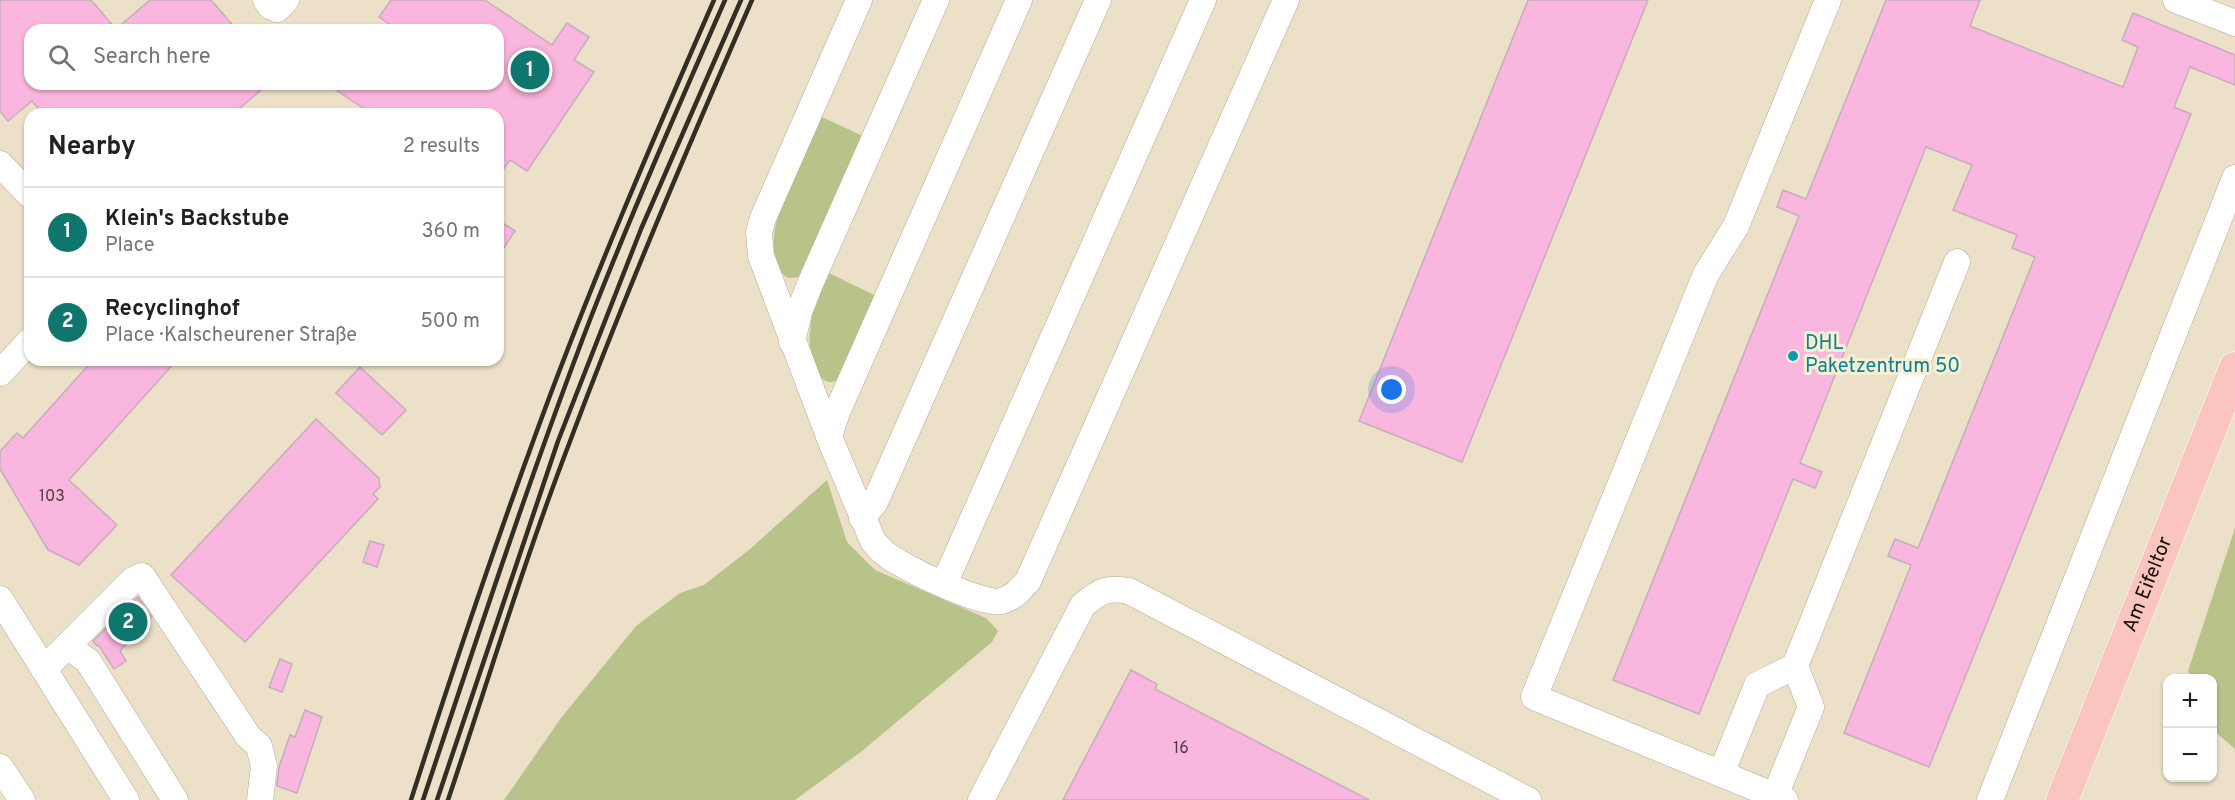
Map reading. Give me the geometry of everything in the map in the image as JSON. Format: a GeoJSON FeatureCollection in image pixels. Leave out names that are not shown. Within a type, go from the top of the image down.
{"type":"FeatureCollection","features":[{"type":"Feature","properties":{"kind":"main road","name":"Am Eifeltor"},"geometry":{"type":"LineString","coordinates":[[2062,800],[2235,368]]}},
{"type":"Feature","properties":{"kind":"street"},"geometry":{"type":"LineString","coordinates":[[266,0],[270,6],[277,9],[286,0]]}},
{"type":"Feature","properties":{"kind":"street"},"geometry":{"type":"LineString","coordinates":[[859,0],[763,218],[759,232],[761,256],[792,342],[873,541],[880,550],[897,562],[983,600],[1000,601],[1016,594],[1028,581],[1286,0]]}},
{"type":"Feature","properties":{"kind":"street"},"geometry":{"type":"LineString","coordinates":[[792,342],[799,312],[810,284],[936,0]]}},
{"type":"Feature","properties":{"kind":"street"},"geometry":{"type":"LineString","coordinates":[[829,436],[841,402],[1019,0]]}},
{"type":"Feature","properties":{"kind":"street"},"geometry":{"type":"LineString","coordinates":[[862,518],[875,502],[1098,0]]}},
{"type":"Feature","properties":{"kind":"street"},"geometry":{"type":"LineString","coordinates":[[944,584],[1203,0]]}},
{"type":"Feature","properties":{"kind":"street"},"geometry":{"type":"LineString","coordinates":[[1795,666],[1811,706],[1780,798],[1534,697],[1706,274],[1736,226],[1828,0]]}},
{"type":"Feature","properties":{"kind":"street"},"geometry":{"type":"LineString","coordinates":[[2176,0],[2235,23]]}},
{"type":"Feature","properties":{"kind":"street"},"geometry":{"type":"LineString","coordinates":[[0,164],[24,189]]}},
{"type":"Feature","properties":{"kind":"street"},"geometry":{"type":"LineString","coordinates":[[1990,800],[2235,178]]}},
{"type":"Feature","properties":{"kind":"street"},"geometry":{"type":"LineString","coordinates":[[1721,774],[1757,685],[1795,666],[1957,262]]}},
{"type":"Feature","properties":{"kind":"street"},"geometry":{"type":"LineString","coordinates":[[0,373],[24,347]]}},
{"type":"Feature","properties":{"kind":"street"},"geometry":{"type":"LineString","coordinates":[[44,669],[133,580],[142,576],[248,736],[259,746],[264,766],[260,800]]}},
{"type":"Feature","properties":{"kind":"street"},"geometry":{"type":"LineString","coordinates":[[981,800],[1083,605],[1096,594],[1112,588],[1129,591],[1528,800]]}},
{"type":"Feature","properties":{"kind":"street"},"geometry":{"type":"LineString","coordinates":[[0,599],[126,800]]}},
{"type":"Feature","properties":{"kind":"street"},"geometry":{"type":"LineString","coordinates":[[67,646],[88,661],[175,800]]}},
{"type":"Feature","properties":{"kind":"street"},"geometry":{"type":"LineString","coordinates":[[0,767],[22,800]]}},
{"type":"Feature","properties":{"kind":"green space"},"geometry":{"type":"Polygon","coordinates":[[[820,116],[865,137],[800,277],[788,278],[777,265],[774,247],[776,224],[792,175],[820,116]]]}},
{"type":"Feature","properties":{"kind":"green space"},"geometry":{"type":"Polygon","coordinates":[[[827,272],[876,296],[841,377],[831,382],[822,379],[816,372],[810,341],[812,317],[827,272]]]}},
{"type":"Feature","properties":{"kind":"green space"},"geometry":{"type":"Polygon","coordinates":[[[827,480],[847,542],[875,570],[986,618],[998,631],[992,642],[862,751],[795,800],[504,800],[561,718],[636,626],[680,593],[704,585],[750,549],[827,480]]]}},
{"type":"Feature","properties":{"kind":"green space"},"geometry":{"type":"Polygon","coordinates":[[[2235,528],[2235,749],[2217,733],[2217,674],[2189,674],[2188,671],[2235,528]]]}},
{"type":"Feature","properties":{"kind":"building"},"geometry":{"type":"Polygon","coordinates":[[[0,0],[91,0],[112,24],[24,24],[24,90],[261,90],[240,108],[38,108],[32,101],[8,121],[0,111],[0,0]]]}},
{"type":"Feature","properties":{"kind":"building"},"geometry":{"type":"Polygon","coordinates":[[[150,0],[211,0],[232,24],[122,24],[150,0]]]}},
{"type":"Feature","properties":{"kind":"building"},"geometry":{"type":"Polygon","coordinates":[[[391,0],[485,0],[552,45],[567,23],[589,37],[574,60],[594,72],[527,171],[510,160],[504,168],[504,108],[363,108],[336,90],[504,90],[504,24],[389,24],[379,17],[391,0]]]}},
{"type":"Feature","properties":{"kind":"building"},"geometry":{"type":"Polygon","coordinates":[[[1528,0],[1648,0],[1462,462],[1359,421],[1528,0]]]}},
{"type":"Feature","properties":{"kind":"building","name":"DHL Paketzentrum 50"},"geometry":{"type":"Polygon","coordinates":[[[1886,0],[1980,0],[1970,26],[2123,87],[2138,47],[2122,40],[2133,13],[2235,55],[2235,85],[2190,67],[2174,107],[2191,114],[1929,767],[1844,733],[1911,565],[1888,556],[1895,539],[1918,548],[2035,257],[2012,248],[2017,235],[1953,210],[1972,165],[1926,147],[1800,463],[1822,472],[1815,488],[1793,479],[1699,714],[1613,680],[1799,216],[1777,207],[1783,190],[1806,199],[1886,0]]]}},
{"type":"Feature","properties":{"kind":"building"},"geometry":{"type":"Polygon","coordinates":[[[504,224],[515,231],[504,248],[504,224]]]}},
{"type":"Feature","properties":{"kind":"building"},"geometry":{"type":"Polygon","coordinates":[[[88,366],[172,366],[69,480],[117,525],[79,565],[48,550],[0,469],[0,451],[17,433],[23,438],[88,366]]]}},
{"type":"Feature","properties":{"kind":"building"},"geometry":{"type":"Polygon","coordinates":[[[360,367],[406,410],[382,435],[336,393],[360,367]]]}},
{"type":"Feature","properties":{"kind":"building"},"geometry":{"type":"Polygon","coordinates":[[[316,419],[379,478],[380,487],[373,494],[378,499],[245,642],[171,575],[316,419]]]}},
{"type":"Feature","properties":{"kind":"building"},"geometry":{"type":"Polygon","coordinates":[[[370,541],[384,545],[377,567],[363,562],[370,541]]]}},
{"type":"Feature","properties":{"kind":"building"},"geometry":{"type":"Polygon","coordinates":[[[138,597],[151,617],[120,651],[126,661],[114,669],[99,646],[93,641],[138,597]]]}},
{"type":"Feature","properties":{"kind":"building"},"geometry":{"type":"Polygon","coordinates":[[[280,659],[292,664],[282,692],[269,687],[280,659]]]}},
{"type":"Feature","properties":{"kind":"building"},"geometry":{"type":"Polygon","coordinates":[[[1131,670],[1157,684],[1155,689],[1369,800],[1063,800],[1131,670]]]}},
{"type":"Feature","properties":{"kind":"building"},"geometry":{"type":"Polygon","coordinates":[[[305,710],[322,717],[297,793],[277,786],[279,767],[290,735],[295,737],[305,710]]]}},
{"type":"Feature","properties":{"kind":"railway"},"geometry":{"type":"LineString","coordinates":[[411,800],[487,572],[556,381],[621,216],[714,0]]}},
{"type":"Feature","properties":{"kind":"railway"},"geometry":{"type":"LineString","coordinates":[[423,800],[568,377],[640,197],[725,0]]}},
{"type":"Feature","properties":{"kind":"railway"},"geometry":{"type":"LineString","coordinates":[[437,800],[558,441],[641,229],[741,0]]}},
{"type":"Feature","properties":{"kind":"railway"},"geometry":{"type":"LineString","coordinates":[[448,800],[537,532],[590,388],[704,110],[752,0]]}},
{"type":"Feature","properties":{"kind":"place","name":"Klein's Backstube"},"geometry":{"type":"Point","coordinates":[530,70]}},
{"type":"Feature","properties":{"kind":"place","name":"DHL Paketzentrum 50"},"geometry":{"type":"Point","coordinates":[1793,356]}},
{"type":"Feature","properties":{"kind":"place","name":"Recyclinghof"},"geometry":{"type":"Point","coordinates":[128,622]}}]}
